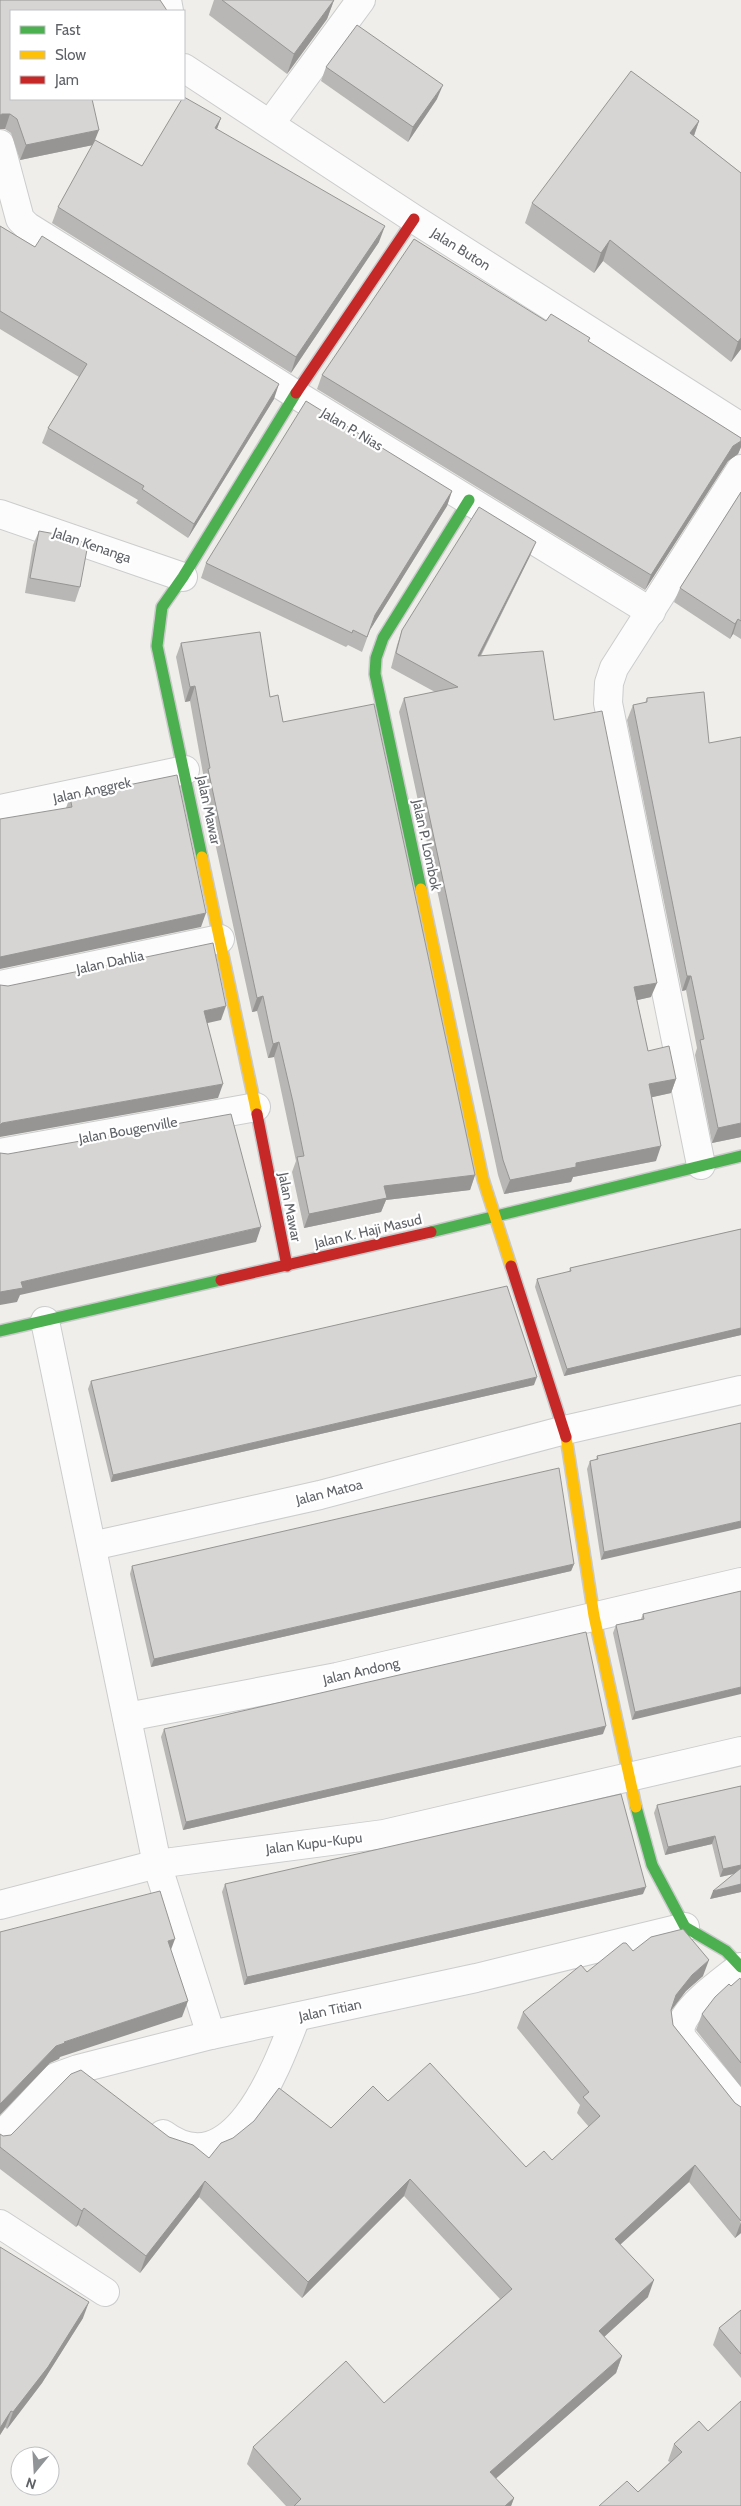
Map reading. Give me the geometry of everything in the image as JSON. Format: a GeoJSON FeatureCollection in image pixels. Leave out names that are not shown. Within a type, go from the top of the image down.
{"type":"FeatureCollection","features":[{"type":"Feature","properties":{"kind":"street"},"geometry":{"type":"LineString","coordinates":[[270,124],[361,0]]}},
{"type":"Feature","properties":{"kind":"street","name":"Jalan Buton"},"geometry":{"type":"LineString","coordinates":[[185,69],[414,219],[741,428]]}},
{"type":"Feature","properties":{"kind":"street","name":"Jalan P. Nias"},"geometry":{"type":"LineString","coordinates":[[0,144],[20,219],[27,226],[295,394],[650,612]]}},
{"type":"Feature","properties":{"kind":"street","name":"Jalan Mawar"},"geometry":{"type":"LineString","coordinates":[[286,1266],[256,1107],[158,646],[158,625],[162,607],[184,577],[295,394],[414,219]]}},
{"type":"Feature","properties":{"kind":"street"},"geometry":{"type":"LineString","coordinates":[[702,1165],[608,703],[614,668],[741,469]]}},
{"type":"Feature","properties":{"kind":"street","name":"Jalan P. Lombok"},"geometry":{"type":"LineString","coordinates":[[468,500],[383,638],[376,658],[375,674],[483,1179],[494,1218],[565,1430],[594,1616],[628,1777],[652,1865],[685,1927]]}},
{"type":"Feature","properties":{"kind":"street","name":"Jalan Kenanga"},"geometry":{"type":"LineString","coordinates":[[0,514],[184,577]]}},
{"type":"Feature","properties":{"kind":"street","name":"Jalan Anggrek"},"geometry":{"type":"LineString","coordinates":[[0,809],[185,770]]}},
{"type":"Feature","properties":{"kind":"street","name":"Jalan Dahlia"},"geometry":{"type":"LineString","coordinates":[[0,985],[220,939]]}},
{"type":"Feature","properties":{"kind":"street","name":"Jalan Bougenville"},"geometry":{"type":"LineString","coordinates":[[0,1153],[256,1107]]}},
{"type":"Feature","properties":{"kind":"street","name":"Jalan K. Haji Masud"},"geometry":{"type":"LineString","coordinates":[[0,1331],[494,1218],[741,1156]]}},
{"type":"Feature","properties":{"kind":"street"},"geometry":{"type":"LineString","coordinates":[[44,1321],[157,1864],[211,2035]]}},
{"type":"Feature","properties":{"kind":"street","name":"Jalan Matoa"},"geometry":{"type":"LineString","coordinates":[[92,1546],[320,1495],[565,1430],[741,1390]]}},
{"type":"Feature","properties":{"kind":"street","name":"Jalan Andong"},"geometry":{"type":"LineString","coordinates":[[127,1718],[337,1677],[741,1582]]}},
{"type":"Feature","properties":{"kind":"street","name":"Jalan Kupu-Kupu"},"geometry":{"type":"LineString","coordinates":[[0,1905],[157,1864],[384,1834],[741,1752]]}},
{"type":"Feature","properties":{"kind":"street"},"geometry":{"type":"LineString","coordinates":[[685,1927],[737,1958],[707,1995],[685,2017],[680,2028],[682,2038],[741,2109]]}},
{"type":"Feature","properties":{"kind":"street","name":"Jalan Titian"},"geometry":{"type":"LineString","coordinates":[[0,2137],[56,2077],[78,2069],[211,2035],[476,1978],[685,1927]]}},
{"type":"Feature","properties":{"kind":"street"},"geometry":{"type":"LineString","coordinates":[[146,2121],[176,2144],[198,2148],[217,2144],[237,2129],[268,2082],[296,2017]]}},
{"type":"Feature","properties":{"kind":"street"},"geometry":{"type":"LineString","coordinates":[[78,2069],[101,2086]]}},
{"type":"Feature","properties":{"kind":"street"},"geometry":{"type":"LineString","coordinates":[[0,2224],[105,2292]]}},
{"type":"Feature","properties":{"kind":"building"},"geometry":{"type":"Polygon","coordinates":[[[0,0],[160,0],[166,10],[10,10],[10,100],[92,100],[99,130],[26,145],[17,119],[10,114],[0,115],[0,0]]]}},
{"type":"Feature","properties":{"kind":"building"},"geometry":{"type":"Polygon","coordinates":[[[222,0],[334,0],[294,54],[222,0]]]}},
{"type":"Feature","properties":{"kind":"building"},"geometry":{"type":"Polygon","coordinates":[[[357,25],[443,85],[413,127],[326,67],[357,25]]]}},
{"type":"Feature","properties":{"kind":"building"},"geometry":{"type":"Polygon","coordinates":[[[631,71],[699,121],[690,133],[741,173],[741,338],[738,342],[610,240],[601,253],[532,203],[631,71]]]}},
{"type":"Feature","properties":{"kind":"building"},"geometry":{"type":"Polygon","coordinates":[[[185,98],[221,118],[215,128],[385,226],[296,357],[58,207],[95,140],[142,166],[181,100],[185,100],[185,98]]]}},
{"type":"Feature","properties":{"kind":"building"},"geometry":{"type":"Polygon","coordinates":[[[0,226],[35,247],[42,236],[279,384],[194,524],[142,489],[144,486],[48,428],[87,364],[0,311],[0,226]]]}},
{"type":"Feature","properties":{"kind":"building"},"geometry":{"type":"Polygon","coordinates":[[[414,239],[546,321],[551,314],[590,338],[588,341],[741,438],[741,441],[733,446],[651,575],[322,375],[414,239]]]}},
{"type":"Feature","properties":{"kind":"building"},"geometry":{"type":"Polygon","coordinates":[[[306,401],[452,491],[375,615],[367,637],[353,630],[352,633],[206,563],[306,401]]]}},
{"type":"Feature","properties":{"kind":"building"},"geometry":{"type":"Polygon","coordinates":[[[741,492],[741,621],[738,619],[735,624],[680,588],[741,492]]]}},
{"type":"Feature","properties":{"kind":"building"},"geometry":{"type":"Polygon","coordinates":[[[479,507],[536,542],[478,656],[543,651],[554,720],[602,711],[657,983],[634,987],[648,1051],[669,1046],[676,1079],[649,1084],[661,1146],[576,1163],[576,1167],[510,1180],[503,1160],[404,698],[458,687],[396,653],[402,630],[479,507]]]}},
{"type":"Feature","properties":{"kind":"building"},"geometry":{"type":"Polygon","coordinates":[[[39,531],[61,535],[88,544],[80,587],[30,578],[39,531]]]}},
{"type":"Feature","properties":{"kind":"building"},"geometry":{"type":"Polygon","coordinates":[[[260,632],[270,697],[278,695],[283,722],[374,704],[475,1175],[384,1186],[387,1198],[309,1214],[297,1157],[304,1156],[293,1102],[279,1042],[273,1044],[263,996],[257,998],[208,769],[210,768],[195,686],[190,687],[181,643],[260,632]]]}},
{"type":"Feature","properties":{"kind":"building"},"geometry":{"type":"Polygon","coordinates":[[[704,692],[709,743],[741,737],[741,1123],[718,1128],[700,1040],[704,1039],[691,976],[687,976],[633,705],[647,702],[647,698],[704,692]]]}},
{"type":"Feature","properties":{"kind":"building"},"geometry":{"type":"Polygon","coordinates":[[[177,775],[206,913],[0,957],[0,819],[72,807],[70,797],[177,775]]]}},
{"type":"Feature","properties":{"kind":"building"},"geometry":{"type":"Polygon","coordinates":[[[213,943],[226,1006],[204,1011],[223,1084],[2,1123],[0,1125],[0,985],[8,986],[213,943]]]}},
{"type":"Feature","properties":{"kind":"building"},"geometry":{"type":"Polygon","coordinates":[[[231,1114],[261,1227],[21,1282],[23,1288],[0,1292],[0,1153],[8,1154],[231,1114]]]}},
{"type":"Feature","properties":{"kind":"building"},"geometry":{"type":"Polygon","coordinates":[[[741,1229],[741,1328],[567,1369],[537,1279],[571,1271],[570,1268],[741,1229]]]}},
{"type":"Feature","properties":{"kind":"building"},"geometry":{"type":"Polygon","coordinates":[[[507,1286],[537,1377],[113,1475],[91,1381],[507,1286]]]}},
{"type":"Feature","properties":{"kind":"building"},"geometry":{"type":"Polygon","coordinates":[[[741,1423],[741,1521],[604,1552],[590,1461],[598,1459],[597,1456],[741,1423]]]}},
{"type":"Feature","properties":{"kind":"building"},"geometry":{"type":"Polygon","coordinates":[[[559,1468],[574,1564],[154,1659],[132,1566],[559,1468]]]}},
{"type":"Feature","properties":{"kind":"building"},"geometry":{"type":"Polygon","coordinates":[[[741,1591],[741,1687],[635,1712],[616,1625],[644,1619],[643,1614],[741,1591]]]}},
{"type":"Feature","properties":{"kind":"building"},"geometry":{"type":"Polygon","coordinates":[[[586,1632],[606,1726],[186,1822],[164,1729],[586,1632]]]}},
{"type":"Feature","properties":{"kind":"building"},"geometry":{"type":"Polygon","coordinates":[[[741,1786],[741,1865],[723,1869],[715,1836],[668,1847],[657,1805],[741,1786]]]}},
{"type":"Feature","properties":{"kind":"building"},"geometry":{"type":"Polygon","coordinates":[[[621,1794],[646,1887],[247,1977],[225,1884],[621,1794]]]}},
{"type":"Feature","properties":{"kind":"building"},"geometry":{"type":"Polygon","coordinates":[[[741,1868],[741,1884],[713,1891],[741,1868]]]}},
{"type":"Feature","properties":{"kind":"building"},"geometry":{"type":"Polygon","coordinates":[[[160,1891],[175,1939],[168,1941],[188,2001],[56,2046],[0,2104],[0,1932],[160,1891]]]}},
{"type":"Feature","properties":{"kind":"building"},"geometry":{"type":"Polygon","coordinates":[[[683,1929],[709,1960],[692,1975],[676,1995],[671,2010],[673,2025],[735,2103],[741,2107],[741,2221],[695,2165],[615,2239],[654,2280],[599,2331],[622,2356],[490,2472],[514,2498],[505,2506],[294,2506],[301,2499],[253,2447],[346,2361],[384,2403],[512,2289],[410,2179],[308,2282],[205,2181],[146,2256],[84,2208],[82,2211],[0,2147],[0,2134],[3,2136],[11,2135],[71,2074],[81,2070],[169,2137],[193,2145],[209,2158],[221,2143],[233,2138],[254,2121],[279,2088],[331,2128],[373,2086],[388,2101],[430,2063],[526,2167],[544,2151],[552,2160],[600,2116],[583,2097],[589,2092],[523,2012],[581,1965],[587,1972],[623,1943],[626,1943],[633,1951],[651,1937],[683,1929]]]}},
{"type":"Feature","properties":{"kind":"building"},"geometry":{"type":"Polygon","coordinates":[[[740,1978],[741,2063],[702,2014],[715,1997],[729,1984],[731,1986],[740,1978]]]}},
{"type":"Feature","properties":{"kind":"building"},"geometry":{"type":"Polygon","coordinates":[[[0,2247],[89,2302],[48,2367],[13,2412],[11,2411],[0,2428],[0,2247]]]}},
{"type":"Feature","properties":{"kind":"building"},"geometry":{"type":"Polygon","coordinates":[[[741,2310],[741,2354],[719,2328],[741,2310]]]}},
{"type":"Feature","properties":{"kind":"building"},"geometry":{"type":"Polygon","coordinates":[[[741,2401],[741,2506],[599,2506],[627,2481],[638,2492],[682,2452],[674,2444],[699,2421],[708,2431],[741,2401]]]}},
{"type":"Feature","properties":{"kind":"traffic: fast"},"geometry":{"type":"LineString","coordinates":[[202,857],[157,646],[162,607],[183,577],[296,393]]}},
{"type":"Feature","properties":{"kind":"traffic: fast"},"geometry":{"type":"LineString","coordinates":[[421,889],[375,674],[376,658],[383,638],[469,500]]}},
{"type":"Feature","properties":{"kind":"traffic: fast"},"geometry":{"type":"LineString","coordinates":[[431,1232],[741,1156]]}},
{"type":"Feature","properties":{"kind":"traffic: fast"},"geometry":{"type":"LineString","coordinates":[[0,1331],[221,1280]]}},
{"type":"Feature","properties":{"kind":"traffic: fast"},"geometry":{"type":"LineString","coordinates":[[636,1807],[652,1865],[685,1927],[726,1951],[741,1967]]}},
{"type":"Feature","properties":{"kind":"traffic: slow"},"geometry":{"type":"LineString","coordinates":[[202,857],[257,1114]]}},
{"type":"Feature","properties":{"kind":"traffic: slow"},"geometry":{"type":"LineString","coordinates":[[421,889],[483,1179],[511,1266]]}},
{"type":"Feature","properties":{"kind":"traffic: slow"},"geometry":{"type":"LineString","coordinates":[[566,1437],[594,1616],[636,1807]]}},
{"type":"Feature","properties":{"kind":"traffic: jam"},"geometry":{"type":"LineString","coordinates":[[296,393],[414,219]]}},
{"type":"Feature","properties":{"kind":"traffic: jam"},"geometry":{"type":"LineString","coordinates":[[257,1114],[287,1266]]}},
{"type":"Feature","properties":{"kind":"traffic: jam"},"geometry":{"type":"LineString","coordinates":[[221,1280],[431,1232]]}},
{"type":"Feature","properties":{"kind":"traffic: jam"},"geometry":{"type":"LineString","coordinates":[[511,1266],[566,1437]]}}]}
